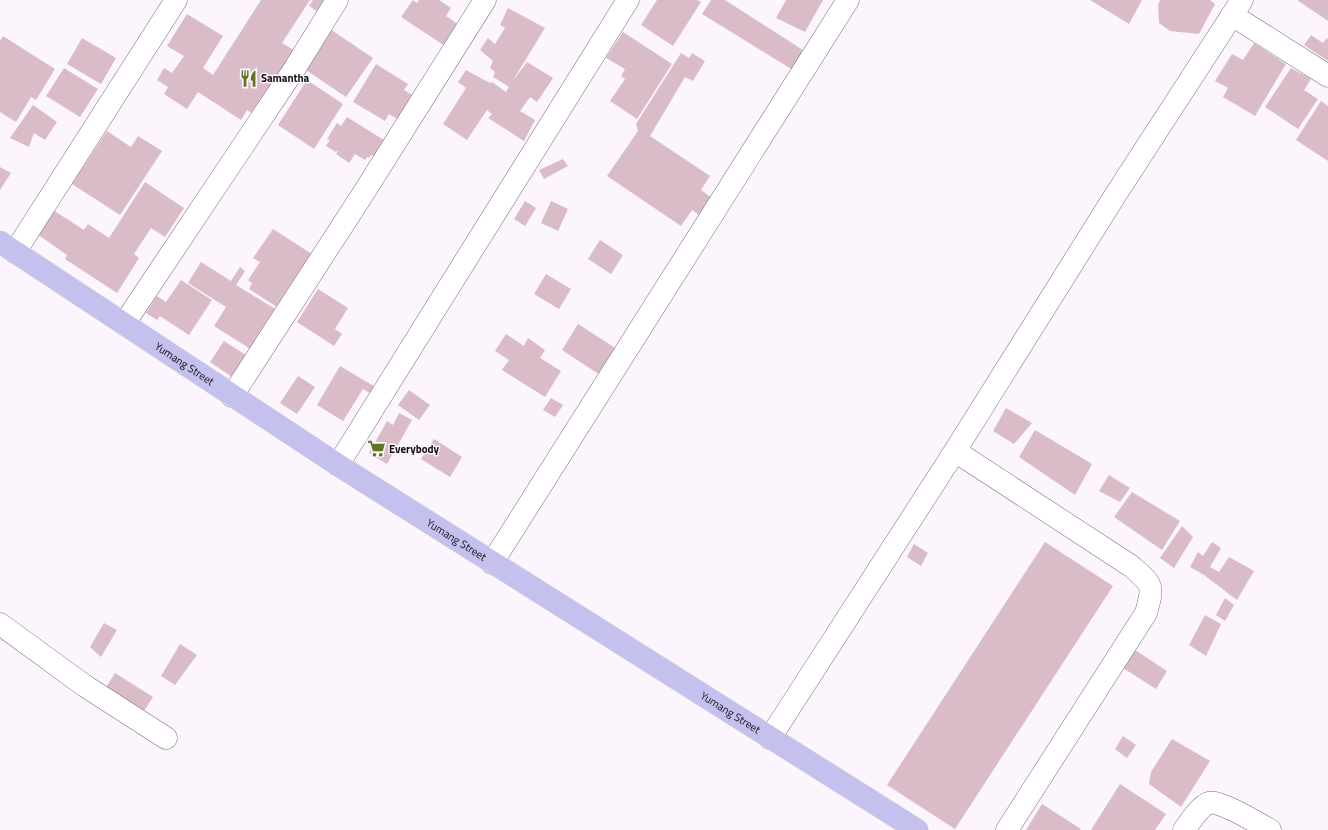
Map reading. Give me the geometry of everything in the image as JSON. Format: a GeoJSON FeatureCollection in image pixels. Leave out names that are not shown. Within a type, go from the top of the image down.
{"type":"FeatureCollection","features":[{"type":"Feature","properties":{"kind":"main road","name":"Yumang Street"},"geometry":{"type":"LineString","coordinates":[[8,247],[338,465],[917,830]]}},
{"type":"Feature","properties":{"kind":"street"},"geometry":{"type":"LineString","coordinates":[[8,247],[176,0]]}},
{"type":"Feature","properties":{"kind":"street"},"geometry":{"type":"LineString","coordinates":[[124,324],[295,68],[337,0]]}},
{"type":"Feature","properties":{"kind":"street"},"geometry":{"type":"LineString","coordinates":[[232,396],[357,204],[485,0]]}},
{"type":"Feature","properties":{"kind":"street"},"geometry":{"type":"LineString","coordinates":[[338,465],[628,0]]}},
{"type":"Feature","properties":{"kind":"street"},"geometry":{"type":"LineString","coordinates":[[492,563],[848,0]]}},
{"type":"Feature","properties":{"kind":"street"},"geometry":{"type":"LineString","coordinates":[[770,738],[954,451],[1116,194],[1237,8],[1328,76]]}},
{"type":"Feature","properties":{"kind":"street"},"geometry":{"type":"LineString","coordinates":[[954,451],[1132,566],[1146,579],[1151,588],[1146,613],[1007,830]]}},
{"type":"Feature","properties":{"kind":"street"},"geometry":{"type":"LineString","coordinates":[[0,624],[85,686],[166,738]]}},
{"type":"Feature","properties":{"kind":"street"},"geometry":{"type":"LineString","coordinates":[[1184,830],[1199,811],[1208,803],[1215,802],[1226,806],[1270,830]]}},
{"type":"Feature","properties":{"kind":"building"},"geometry":{"type":"Polygon","coordinates":[[[261,0],[310,0],[282,43],[294,50],[253,114],[247,110],[241,120],[198,92],[187,109],[164,94],[168,87],[157,80],[164,68],[172,73],[184,56],[167,46],[187,14],[223,36],[203,68],[213,75],[261,0]]]}},
{"type":"Feature","properties":{"kind":"building"},"geometry":{"type":"Polygon","coordinates":[[[313,0],[326,0],[318,12],[309,6],[313,0]]]}},
{"type":"Feature","properties":{"kind":"building"},"geometry":{"type":"Polygon","coordinates":[[[413,0],[417,3],[419,0],[439,0],[451,8],[446,16],[459,25],[445,46],[401,17],[413,0]]]}},
{"type":"Feature","properties":{"kind":"building"},"geometry":{"type":"Polygon","coordinates":[[[657,0],[697,0],[701,2],[673,46],[641,25],[657,0]]]}},
{"type":"Feature","properties":{"kind":"building"},"geometry":{"type":"Polygon","coordinates":[[[711,0],[725,0],[806,52],[793,70],[702,14],[711,0]]]}},
{"type":"Feature","properties":{"kind":"building"},"geometry":{"type":"Polygon","coordinates":[[[786,0],[823,0],[805,32],[776,18],[786,0]]]}},
{"type":"Feature","properties":{"kind":"building"},"geometry":{"type":"Polygon","coordinates":[[[1090,0],[1142,0],[1129,24],[1090,0]]]}},
{"type":"Feature","properties":{"kind":"building"},"geometry":{"type":"Polygon","coordinates":[[[1160,0],[1210,0],[1215,4],[1199,34],[1170,31],[1159,23],[1158,5],[1160,0]]]}},
{"type":"Feature","properties":{"kind":"building"},"geometry":{"type":"Polygon","coordinates":[[[1297,0],[1328,0],[1328,21],[1297,0]]]}},
{"type":"Feature","properties":{"kind":"building"},"geometry":{"type":"Polygon","coordinates":[[[508,8],[545,28],[512,82],[527,62],[553,78],[537,102],[530,97],[520,111],[535,120],[524,141],[488,118],[492,114],[487,110],[467,140],[443,124],[466,88],[458,82],[466,70],[490,83],[492,82],[506,92],[509,87],[493,77],[495,72],[490,68],[493,61],[480,50],[488,38],[495,44],[505,28],[500,25],[508,8]]]}},
{"type":"Feature","properties":{"kind":"building"},"geometry":{"type":"Polygon","coordinates":[[[330,29],[373,58],[346,97],[303,68],[330,29]]]}},
{"type":"Feature","properties":{"kind":"building"},"geometry":{"type":"Polygon","coordinates":[[[623,32],[672,64],[637,119],[610,101],[625,79],[621,76],[625,69],[606,58],[623,32]]]}},
{"type":"Feature","properties":{"kind":"building"},"geometry":{"type":"Polygon","coordinates":[[[1311,35],[1323,43],[1327,38],[1328,39],[1328,61],[1304,45],[1311,35]]]}},
{"type":"Feature","properties":{"kind":"building"},"geometry":{"type":"Polygon","coordinates":[[[3,36],[55,69],[36,100],[31,97],[16,122],[0,112],[0,41],[3,36]]]}},
{"type":"Feature","properties":{"kind":"building"},"geometry":{"type":"Polygon","coordinates":[[[82,38],[116,58],[101,84],[67,64],[82,38]]]}},
{"type":"Feature","properties":{"kind":"building"},"geometry":{"type":"Polygon","coordinates":[[[1254,43],[1286,64],[1255,116],[1223,97],[1228,88],[1215,81],[1232,54],[1243,60],[1254,43]]]}},
{"type":"Feature","properties":{"kind":"building"},"geometry":{"type":"Polygon","coordinates":[[[681,53],[689,58],[692,53],[705,61],[693,81],[685,77],[650,136],[710,176],[701,190],[719,203],[706,220],[692,210],[681,226],[607,176],[638,131],[636,124],[681,53]]]}},
{"type":"Feature","properties":{"kind":"building"},"geometry":{"type":"Polygon","coordinates":[[[376,64],[408,84],[404,90],[415,97],[401,121],[389,114],[385,121],[353,102],[376,64]]]}},
{"type":"Feature","properties":{"kind":"building"},"geometry":{"type":"Polygon","coordinates":[[[64,68],[98,89],[80,117],[46,96],[64,68]]]}},
{"type":"Feature","properties":{"kind":"building"},"geometry":{"type":"Polygon","coordinates":[[[1291,68],[1311,79],[1304,90],[1318,99],[1298,129],[1265,107],[1291,68]]]}},
{"type":"Feature","properties":{"kind":"building"},"geometry":{"type":"Polygon","coordinates":[[[307,80],[343,104],[314,149],[278,125],[307,80]]]}},
{"type":"Feature","properties":{"kind":"building"},"geometry":{"type":"Polygon","coordinates":[[[1321,101],[1328,106],[1328,161],[1296,140],[1321,101]]]}},
{"type":"Feature","properties":{"kind":"building"},"geometry":{"type":"Polygon","coordinates":[[[33,105],[57,122],[45,140],[34,133],[29,147],[10,138],[33,105]]]}},
{"type":"Feature","properties":{"kind":"building"},"geometry":{"type":"Polygon","coordinates":[[[347,117],[387,142],[374,156],[371,155],[365,160],[355,154],[349,163],[336,154],[338,151],[336,152],[326,146],[330,140],[327,139],[337,123],[341,126],[347,117]]]}},
{"type":"Feature","properties":{"kind":"building"},"geometry":{"type":"Polygon","coordinates":[[[107,131],[131,147],[138,136],[162,151],[120,215],[72,184],[107,131]]]}},
{"type":"Feature","properties":{"kind":"building"},"geometry":{"type":"Polygon","coordinates":[[[563,159],[568,166],[544,179],[539,170],[563,159]]]}},
{"type":"Feature","properties":{"kind":"building"},"geometry":{"type":"Polygon","coordinates":[[[0,167],[11,173],[0,190],[0,167]]]}},
{"type":"Feature","properties":{"kind":"building"},"geometry":{"type":"Polygon","coordinates":[[[145,182],[184,208],[165,237],[151,228],[134,254],[139,258],[117,293],[65,259],[67,255],[37,234],[53,210],[84,230],[88,224],[109,238],[145,182]]]}},
{"type":"Feature","properties":{"kind":"building"},"geometry":{"type":"Polygon","coordinates":[[[525,201],[536,208],[525,226],[514,219],[525,201]]]}},
{"type":"Feature","properties":{"kind":"building"},"geometry":{"type":"Polygon","coordinates":[[[551,201],[568,209],[558,231],[541,223],[551,201]]]}},
{"type":"Feature","properties":{"kind":"building"},"geometry":{"type":"Polygon","coordinates":[[[273,229],[315,256],[280,309],[249,289],[252,283],[248,280],[260,262],[253,258],[273,229]]]}},
{"type":"Feature","properties":{"kind":"building"},"geometry":{"type":"Polygon","coordinates":[[[600,240],[623,255],[611,274],[588,259],[600,240]]]}},
{"type":"Feature","properties":{"kind":"building"},"geometry":{"type":"Polygon","coordinates":[[[201,262],[231,281],[240,267],[245,271],[236,285],[277,310],[252,350],[214,326],[226,307],[188,283],[201,262]]]}},
{"type":"Feature","properties":{"kind":"building"},"geometry":{"type":"Polygon","coordinates":[[[546,274],[571,289],[559,309],[534,294],[546,274]]]}},
{"type":"Feature","properties":{"kind":"building"},"geometry":{"type":"Polygon","coordinates":[[[181,280],[212,300],[189,335],[160,316],[157,320],[146,313],[157,296],[166,302],[181,280]]]}},
{"type":"Feature","properties":{"kind":"building"},"geometry":{"type":"Polygon","coordinates":[[[318,289],[348,308],[335,329],[342,334],[334,346],[297,322],[318,289]]]}},
{"type":"Feature","properties":{"kind":"building"},"geometry":{"type":"Polygon","coordinates":[[[578,324],[620,351],[603,377],[562,350],[578,324]]]}},
{"type":"Feature","properties":{"kind":"building"},"geometry":{"type":"Polygon","coordinates":[[[506,334],[524,346],[528,338],[545,350],[540,358],[561,371],[545,397],[502,370],[509,360],[495,351],[506,334]]]}},
{"type":"Feature","properties":{"kind":"building"},"geometry":{"type":"Polygon","coordinates":[[[224,341],[252,359],[238,381],[210,362],[224,341]]]}},
{"type":"Feature","properties":{"kind":"building"},"geometry":{"type":"Polygon","coordinates":[[[340,366],[377,388],[373,395],[363,389],[343,421],[317,405],[340,366]]]}},
{"type":"Feature","properties":{"kind":"building"},"geometry":{"type":"Polygon","coordinates":[[[298,376],[315,387],[297,414],[280,403],[298,376]]]}},
{"type":"Feature","properties":{"kind":"building"},"geometry":{"type":"Polygon","coordinates":[[[409,390],[430,405],[419,420],[398,405],[409,390]]]}},
{"type":"Feature","properties":{"kind":"building"},"geometry":{"type":"Polygon","coordinates":[[[551,398],[563,405],[555,417],[543,410],[551,398]]]}},
{"type":"Feature","properties":{"kind":"building"},"geometry":{"type":"Polygon","coordinates":[[[1006,408],[1032,423],[1014,444],[993,431],[1006,408]]]}},
{"type":"Feature","properties":{"kind":"building"},"geometry":{"type":"Polygon","coordinates":[[[399,413],[412,420],[387,464],[369,453],[387,421],[393,425],[399,413]]]}},
{"type":"Feature","properties":{"kind":"building"},"geometry":{"type":"Polygon","coordinates":[[[1035,430],[1092,464],[1075,495],[1019,457],[1035,430]]]}},
{"type":"Feature","properties":{"kind":"building"},"geometry":{"type":"Polygon","coordinates":[[[434,439],[462,457],[450,477],[421,459],[434,439]]]}},
{"type":"Feature","properties":{"kind":"building"},"geometry":{"type":"Polygon","coordinates":[[[1109,475],[1130,488],[1120,502],[1099,491],[1109,475]]]}},
{"type":"Feature","properties":{"kind":"building"},"geometry":{"type":"Polygon","coordinates":[[[1132,492],[1180,521],[1162,550],[1114,517],[1132,492]]]}},
{"type":"Feature","properties":{"kind":"building"},"geometry":{"type":"Polygon","coordinates":[[[1182,526],[1193,537],[1174,568],[1160,558],[1182,526]]]}},
{"type":"Feature","properties":{"kind":"building"},"geometry":{"type":"Polygon","coordinates":[[[1045,542],[1113,586],[955,829],[887,785],[1045,542]]]}},
{"type":"Feature","properties":{"kind":"building"},"geometry":{"type":"Polygon","coordinates":[[[1212,542],[1221,548],[1210,567],[1219,572],[1229,557],[1254,571],[1237,600],[1204,575],[1190,567],[1198,552],[1203,556],[1212,542]]]}},
{"type":"Feature","properties":{"kind":"building"},"geometry":{"type":"Polygon","coordinates":[[[914,544],[928,553],[921,566],[907,557],[914,544]]]}},
{"type":"Feature","properties":{"kind":"building"},"geometry":{"type":"Polygon","coordinates":[[[1225,598],[1234,605],[1225,621],[1216,615],[1225,598]]]}},
{"type":"Feature","properties":{"kind":"building"},"geometry":{"type":"Polygon","coordinates":[[[1205,615],[1221,624],[1206,656],[1189,645],[1205,615]]]}},
{"type":"Feature","properties":{"kind":"building"},"geometry":{"type":"Polygon","coordinates":[[[104,623],[117,630],[101,657],[90,647],[104,623]]]}},
{"type":"Feature","properties":{"kind":"building"},"geometry":{"type":"Polygon","coordinates":[[[180,644],[197,655],[175,685],[161,676],[180,644]]]}},
{"type":"Feature","properties":{"kind":"building"},"geometry":{"type":"Polygon","coordinates":[[[1132,648],[1167,671],[1156,689],[1120,666],[1132,648]]]}},
{"type":"Feature","properties":{"kind":"building"},"geometry":{"type":"Polygon","coordinates":[[[115,673],[153,697],[140,717],[103,692],[115,673]]]}},
{"type":"Feature","properties":{"kind":"building"},"geometry":{"type":"Polygon","coordinates":[[[1123,736],[1136,745],[1127,758],[1115,749],[1123,736]]]}},
{"type":"Feature","properties":{"kind":"building"},"geometry":{"type":"Polygon","coordinates":[[[1172,739],[1210,761],[1181,807],[1149,784],[1151,772],[1172,739]]]}},
{"type":"Feature","properties":{"kind":"building"},"geometry":{"type":"Polygon","coordinates":[[[1120,784],[1166,814],[1155,830],[1091,830],[1120,784]]]}},
{"type":"Feature","properties":{"kind":"building"},"geometry":{"type":"Polygon","coordinates":[[[1042,804],[1081,829],[1026,830],[1042,804]]]}},
{"type":"Feature","properties":{"kind":"place","name":"Samantha"},"geometry":{"type":"Point","coordinates":[248,78]}},
{"type":"Feature","properties":{"kind":"place","name":"Everybody"},"geometry":{"type":"Point","coordinates":[376,449]}}]}
